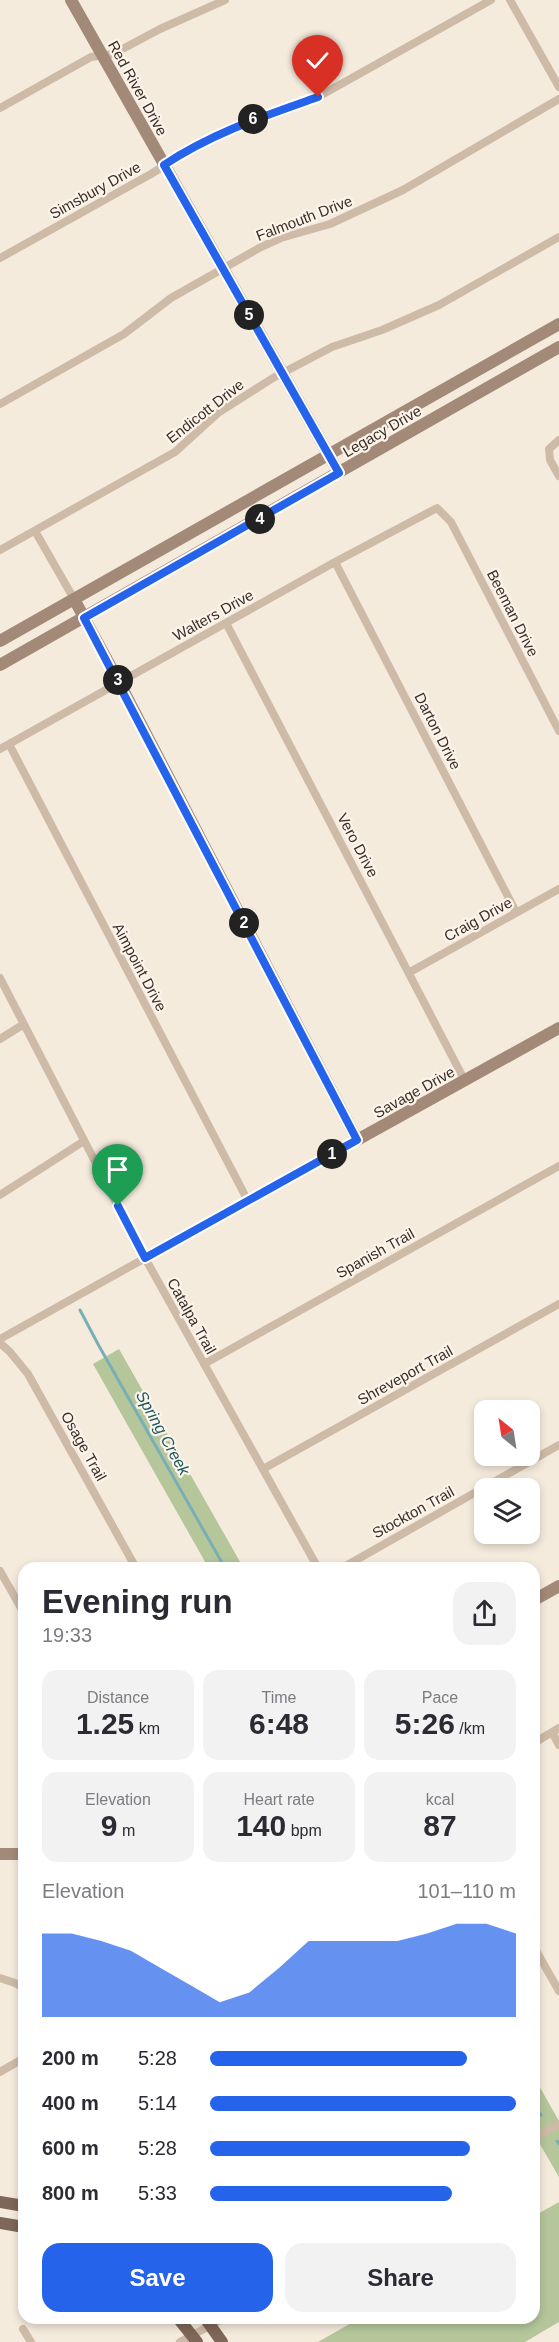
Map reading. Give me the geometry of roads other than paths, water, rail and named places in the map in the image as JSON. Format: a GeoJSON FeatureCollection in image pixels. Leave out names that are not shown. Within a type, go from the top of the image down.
{"type":"FeatureCollection","features":[{"type":"Feature","properties":{"kind":"main road"},"geometry":{"type":"LineString","coordinates":[[0,2202],[18,2205]]}},
{"type":"Feature","properties":{"kind":"main road"},"geometry":{"type":"LineString","coordinates":[[0,2223],[18,2226]]}},
{"type":"Feature","properties":{"kind":"main road"},"geometry":{"type":"LineString","coordinates":[[183,2324],[195,2338]]}},
{"type":"Feature","properties":{"kind":"main road"},"geometry":{"type":"LineString","coordinates":[[210,2324],[222,2342]]}},
{"type":"Feature","properties":{"kind":"street","name":"Red River Drive"},"geometry":{"type":"LineString","coordinates":[[71,0],[339,473]]}},
{"type":"Feature","properties":{"kind":"street"},"geometry":{"type":"LineString","coordinates":[[0,108],[91,57],[113,54],[160,28],[225,0]]}},
{"type":"Feature","properties":{"kind":"street","name":"Simsbury Drive"},"geometry":{"type":"LineString","coordinates":[[0,258],[200,143],[234,126],[318,97],[492,0]]}},
{"type":"Feature","properties":{"kind":"street"},"geometry":{"type":"LineString","coordinates":[[510,0],[559,87]]}},
{"type":"Feature","properties":{"kind":"street","name":"Falmouth Drive"},"geometry":{"type":"LineString","coordinates":[[0,404],[124,334],[171,298],[223,268],[281,238],[330,224],[403,190],[559,99]]}},
{"type":"Feature","properties":{"kind":"street","name":"Endicott Drive"},"geometry":{"type":"LineString","coordinates":[[0,550],[175,452],[232,403],[281,374],[332,347],[382,330],[439,305],[559,237]]}},
{"type":"Feature","properties":{"kind":"street","name":"Legacy Drive"},"geometry":{"type":"LineString","coordinates":[[0,641],[559,324]]}},
{"type":"Feature","properties":{"kind":"street","name":"Legacy Drive"},"geometry":{"type":"LineString","coordinates":[[0,665],[559,347]]}},
{"type":"Feature","properties":{"kind":"street"},"geometry":{"type":"LineString","coordinates":[[559,440],[549,449],[550,460],[559,476]]}},
{"type":"Feature","properties":{"kind":"street","name":"Walters Drive"},"geometry":{"type":"LineString","coordinates":[[0,749],[432,509],[441,510]]}},
{"type":"Feature","properties":{"kind":"street","name":"Beeman Drive"},"geometry":{"type":"LineString","coordinates":[[441,510],[451,522],[559,731]]}},
{"type":"Feature","properties":{"kind":"street"},"geometry":{"type":"LineString","coordinates":[[35,531],[119,682],[357,1140]]}},
{"type":"Feature","properties":{"kind":"street","name":"Darton Drive"},"geometry":{"type":"LineString","coordinates":[[335,562],[516,912]]}},
{"type":"Feature","properties":{"kind":"street","name":"Vero Drive"},"geometry":{"type":"LineString","coordinates":[[226,623],[465,1081]]}},
{"type":"Feature","properties":{"kind":"street","name":"Aimpoint Drive"},"geometry":{"type":"LineString","coordinates":[[9,744],[248,1201]]}},
{"type":"Feature","properties":{"kind":"street","name":"Craig Drive"},"geometry":{"type":"LineString","coordinates":[[410,972],[559,889]]}},
{"type":"Feature","properties":{"kind":"street","name":"Catalpa Trail"},"geometry":{"type":"LineString","coordinates":[[0,978],[145,1258],[315,1562]]}},
{"type":"Feature","properties":{"kind":"street"},"geometry":{"type":"LineString","coordinates":[[0,1039],[24,1024]]}},
{"type":"Feature","properties":{"kind":"street","name":"Savage Drive"},"geometry":{"type":"LineString","coordinates":[[0,1341],[559,1028]]}},
{"type":"Feature","properties":{"kind":"street"},"geometry":{"type":"LineString","coordinates":[[0,1195],[84,1141]]}},
{"type":"Feature","properties":{"kind":"street","name":"Spanish Trail"},"geometry":{"type":"LineString","coordinates":[[204,1364],[559,1166]]}},
{"type":"Feature","properties":{"kind":"street","name":"Shreveport Trail"},"geometry":{"type":"LineString","coordinates":[[263,1469],[559,1304]]}},
{"type":"Feature","properties":{"kind":"street","name":"Osage Trail"},"geometry":{"type":"LineString","coordinates":[[0,1341],[28,1374],[133,1562]]}},
{"type":"Feature","properties":{"kind":"street","name":"Stockton Trail"},"geometry":{"type":"LineString","coordinates":[[353,1562],[559,1446]]}},
{"type":"Feature","properties":{"kind":"street"},"geometry":{"type":"LineString","coordinates":[[0,1571],[18,1602]]}},
{"type":"Feature","properties":{"kind":"street"},"geometry":{"type":"LineString","coordinates":[[540,1597],[559,1586]]}},
{"type":"Feature","properties":{"kind":"street"},"geometry":{"type":"LineString","coordinates":[[540,1739],[555,1730],[559,1745]]}},
{"type":"Feature","properties":{"kind":"street"},"geometry":{"type":"LineString","coordinates":[[0,1854],[18,1854]]}},
{"type":"Feature","properties":{"kind":"street"},"geometry":{"type":"LineString","coordinates":[[540,1958],[559,1991]]}},
{"type":"Feature","properties":{"kind":"street"},"geometry":{"type":"LineString","coordinates":[[0,1978],[18,1985]]}},
{"type":"Feature","properties":{"kind":"street"},"geometry":{"type":"LineString","coordinates":[[0,2072],[18,2062]]}},
{"type":"Feature","properties":{"kind":"street"},"geometry":{"type":"LineString","coordinates":[[540,2135],[559,2124]]}},
{"type":"Feature","properties":{"kind":"street"},"geometry":{"type":"LineString","coordinates":[[180,2342],[195,2338],[206,2324]]}},
{"type":"Feature","properties":{"kind":"street"},"geometry":{"type":"LineString","coordinates":[[23,2329],[31,2342]]}},
{"type":"Feature","properties":{"kind":"waterway","name":"Spring Creek"},"geometry":{"type":"LineString","coordinates":[[80,1310],[222,1562]]}}]}
